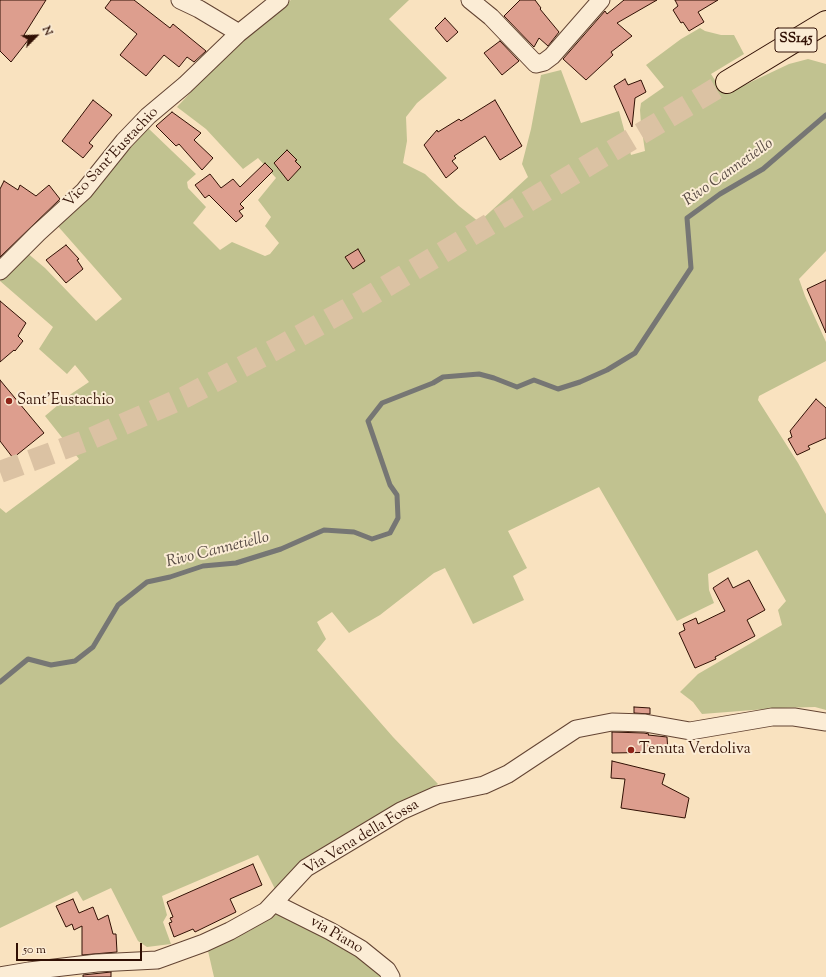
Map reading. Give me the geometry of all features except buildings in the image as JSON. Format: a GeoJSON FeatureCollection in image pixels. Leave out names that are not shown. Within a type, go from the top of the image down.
{"type":"FeatureCollection","features":[{"type":"Feature","properties":{"kind":"highway","name":"SS145"},"geometry":{"type":"LineString","coordinates":[[726,82],[826,22]]}},
{"type":"Feature","properties":{"kind":"highway"},"geometry":{"type":"LineString","coordinates":[[766,58],[826,39]]}},
{"type":"Feature","properties":{"kind":"street"},"geometry":{"type":"LineString","coordinates":[[180,0],[199,9],[239,33]]}},
{"type":"Feature","properties":{"kind":"street","name":"Vico Sant'Eustachio"},"geometry":{"type":"LineString","coordinates":[[0,271],[38,233],[84,191],[124,141],[148,116],[185,85],[239,33],[280,0]]}},
{"type":"Feature","properties":{"kind":"street"},"geometry":{"type":"LineString","coordinates":[[470,0],[491,17],[536,64],[544,62],[552,56],[600,0]]}},
{"type":"Feature","properties":{"kind":"street","name":"Via Vena della Fossa"},"geometry":{"type":"LineString","coordinates":[[0,976],[97,963],[157,960],[230,931],[266,912],[306,868],[401,811],[437,795],[484,785],[508,774],[576,729],[612,722],[645,723],[690,731],[772,717],[794,717],[826,722]]}},
{"type":"Feature","properties":{"kind":"street","name":"via Piano"},"geometry":{"type":"LineString","coordinates":[[274,903],[330,931],[361,949],[387,970],[391,977]]}},
{"type":"Feature","properties":{"kind":"green space"},"geometry":{"type":"Polygon","coordinates":[[[291,0],[409,0],[389,19],[447,78],[417,103],[406,117],[407,141],[403,163],[425,174],[459,206],[479,222],[528,177],[522,164],[531,129],[541,75],[561,70],[581,123],[619,111],[631,155],[645,151],[641,124],[641,103],[664,87],[646,65],[681,39],[700,28],[705,31],[721,35],[734,35],[744,54],[711,74],[722,91],[734,90],[789,64],[808,59],[826,64],[826,251],[799,279],[826,342],[826,361],[759,396],[758,400],[798,463],[826,514],[826,710],[815,707],[779,708],[702,714],[693,702],[680,692],[698,674],[782,625],[778,610],[786,601],[757,550],[708,574],[709,590],[714,603],[677,621],[599,487],[508,531],[527,568],[513,576],[524,600],[473,624],[445,568],[434,573],[380,615],[349,633],[332,612],[317,622],[326,639],[317,650],[393,737],[438,784],[324,851],[275,889],[258,855],[162,896],[167,915],[163,922],[171,944],[147,947],[138,941],[111,888],[83,901],[77,891],[0,928],[0,508],[6,513],[79,459],[45,416],[71,394],[89,382],[75,365],[67,374],[39,349],[53,327],[0,281],[26,252],[45,268],[96,321],[122,299],[56,224],[111,170],[148,128],[196,174],[187,182],[188,188],[206,207],[193,223],[220,250],[232,242],[265,256],[270,254],[279,243],[265,226],[271,217],[258,200],[276,178],[258,158],[243,169],[206,129],[177,107],[247,32],[291,0]]]}},
{"type":"Feature","properties":{"kind":"green space"},"geometry":{"type":"Polygon","coordinates":[[[274,903],[392,977],[214,977],[208,951],[251,930],[274,903]]]}},
{"type":"Feature","properties":{"kind":"waterway","name":"Rivo Cannetiello"},"geometry":{"type":"LineString","coordinates":[[0,682],[28,659],[51,665],[75,661],[93,647],[118,605],[147,582],[170,577],[203,566],[236,563],[281,549],[324,530],[354,532],[372,539],[390,533],[398,518],[397,495],[390,485],[368,421],[382,403],[433,383],[443,377],[479,374],[517,387],[534,380],[558,389],[580,382],[607,370],[635,353],[691,268],[687,218],[720,194],[763,169],[826,115]]}},
{"type":"Feature","properties":{"kind":"tunnel"},"geometry":{"type":"LineString","coordinates":[[0,472],[90,439],[185,397],[274,350],[360,302],[727,82]]}},
{"type":"Feature","properties":{"kind":"place","name":"Sant'Eustachio"},"geometry":{"type":"Point","coordinates":[9,401]}},
{"type":"Feature","properties":{"kind":"place","name":"Tenuta Verdoliva"},"geometry":{"type":"Point","coordinates":[631,750]}}]}
